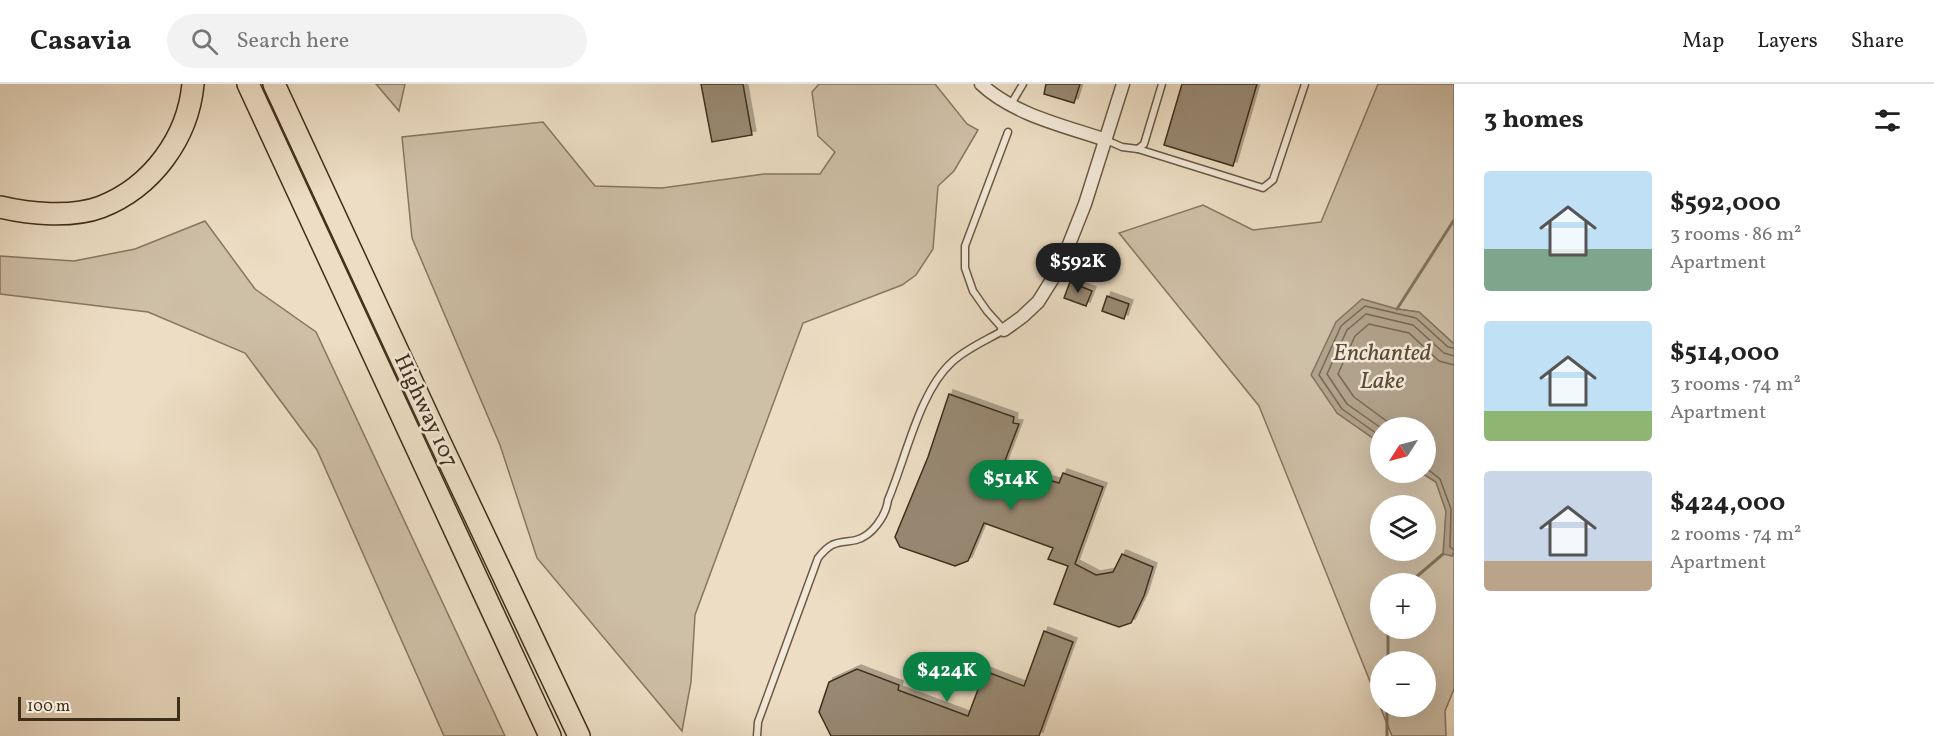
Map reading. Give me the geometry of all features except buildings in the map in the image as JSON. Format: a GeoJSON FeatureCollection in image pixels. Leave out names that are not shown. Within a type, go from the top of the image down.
{"type":"FeatureCollection","features":[{"type":"Feature","properties":{"kind":"highway"},"geometry":{"type":"LineString","coordinates":[[2,207],[37,213],[68,213],[99,208],[127,193],[148,178],[169,152],[186,118],[193,84]]}},
{"type":"Feature","properties":{"kind":"highway","name":"Highway 107"},"geometry":{"type":"LineString","coordinates":[[248,84],[550,736]]}},
{"type":"Feature","properties":{"kind":"highway","name":"Highway 107"},"geometry":{"type":"LineString","coordinates":[[274,84],[579,736]]}},
{"type":"Feature","properties":{"kind":"street"},"geometry":{"type":"LineString","coordinates":[[981,84],[1011,105],[1106,140]]}},
{"type":"Feature","properties":{"kind":"street"},"geometry":{"type":"LineString","coordinates":[[1004,330],[1038,302],[1060,267],[1085,204],[1123,84]]}},
{"type":"Feature","properties":{"kind":"lane"},"geometry":{"type":"LineString","coordinates":[[1011,105],[1023,84]]}},
{"type":"Feature","properties":{"kind":"lane"},"geometry":{"type":"LineString","coordinates":[[1138,149],[1144,144],[1162,84]]}},
{"type":"Feature","properties":{"kind":"lane"},"geometry":{"type":"LineString","coordinates":[[1106,140],[1122,147],[1138,149],[1263,188],[1273,180],[1305,84]]}},
{"type":"Feature","properties":{"kind":"lane"},"geometry":{"type":"LineString","coordinates":[[757,736],[758,722],[818,558],[833,544],[866,536],[877,524],[887,509],[888,500],[919,417],[939,376],[953,361],[1004,330],[973,291],[965,268],[965,246],[1008,132]]}},
{"type":"Feature","properties":{"kind":"shaded area"},"geometry":{"type":"Polygon","coordinates":[[[376,84],[405,84],[399,111],[376,84]]]}},
{"type":"Feature","properties":{"kind":"shaded area"},"geometry":{"type":"Polygon","coordinates":[[[819,84],[935,84],[967,124],[978,130],[954,171],[938,186],[933,249],[916,275],[902,285],[803,323],[695,615],[691,682],[682,731],[537,558],[500,445],[412,238],[402,137],[543,122],[595,186],[662,188],[764,174],[820,174],[835,152],[818,136],[812,92],[819,84]]]}},
{"type":"Feature","properties":{"kind":"shaded area"},"geometry":{"type":"Polygon","coordinates":[[[1378,84],[1454,84],[1454,344],[1419,312],[1397,309],[1337,413],[1370,436],[1370,483],[1436,482],[1446,511],[1444,553],[1452,556],[1454,551],[1454,689],[1445,711],[1446,736],[1392,736],[1384,717],[1436,717],[1436,651],[1370,651],[1370,681],[1259,406],[1119,233],[1203,205],[1253,230],[1321,222],[1378,84]]]}},
{"type":"Feature","properties":{"kind":"shaded area"},"geometry":{"type":"Polygon","coordinates":[[[205,221],[255,289],[316,332],[505,736],[444,736],[317,450],[245,353],[148,312],[0,294],[0,256],[74,261],[135,249],[205,221]]]}},
{"type":"Feature","properties":{"kind":"water","name":"Enchanted Lake"},"geometry":{"type":"Polygon","coordinates":[[[1362,299],[1397,309],[1419,312],[1454,344],[1454,551],[1452,556],[1443,554],[1446,511],[1436,482],[1436,417],[1370,417],[1370,436],[1337,413],[1311,375],[1336,322],[1362,299]]]}},
{"type":"Feature","properties":{"kind":"waterway"},"geometry":{"type":"LineString","coordinates":[[1397,309],[1454,220]]}},
{"type":"Feature","properties":{"kind":"waterway"},"geometry":{"type":"LineString","coordinates":[[1421,573],[1443,554]]}},
{"type":"Feature","properties":{"kind":"waterway"},"geometry":{"type":"LineString","coordinates":[[1388,639],[1388,651]]}},
{"type":"Feature","properties":{"kind":"waterway"},"geometry":{"type":"LineString","coordinates":[[1387,717],[1387,736]]}}]}
